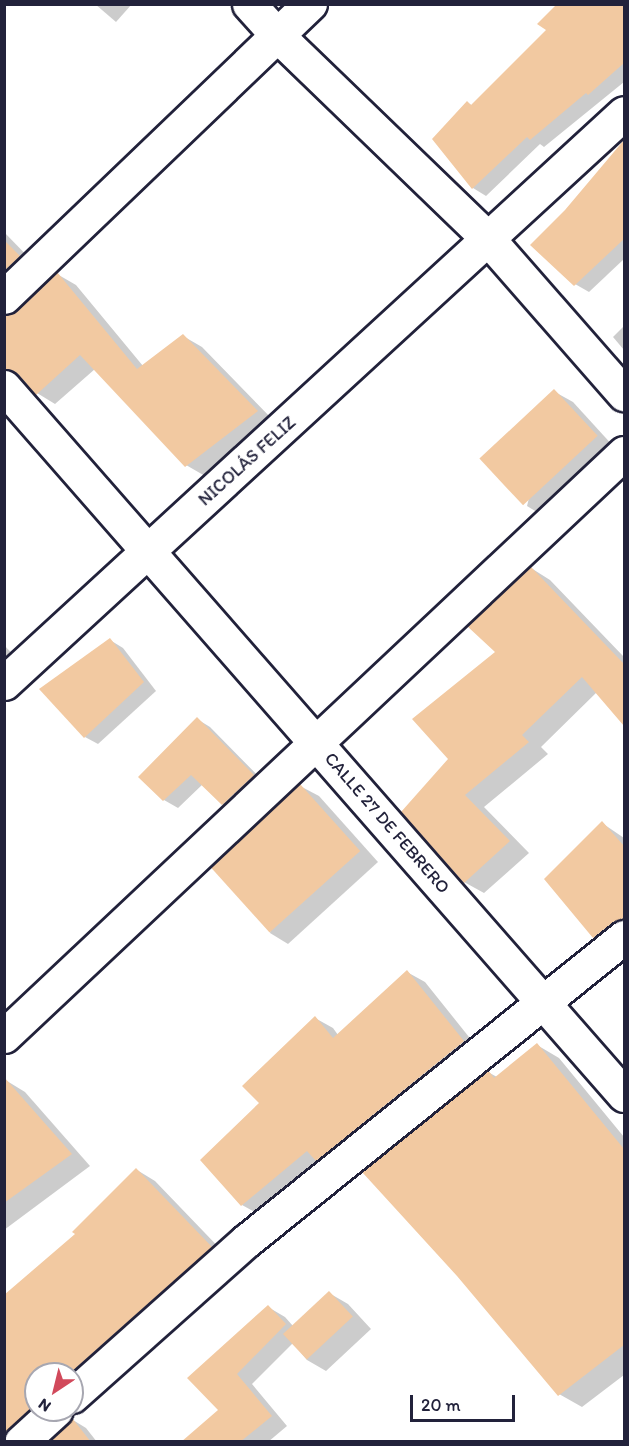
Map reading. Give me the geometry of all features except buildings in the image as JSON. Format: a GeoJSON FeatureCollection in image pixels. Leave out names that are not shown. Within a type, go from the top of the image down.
{"type":"FeatureCollection","features":[{"type":"Feature","properties":{"kind":"street"},"geometry":{"type":"LineString","coordinates":[[249,4],[277,35],[489,240],[624,394]]}},
{"type":"Feature","properties":{"kind":"street"},"geometry":{"type":"LineString","coordinates":[[4,297],[309,4]]}},
{"type":"Feature","properties":{"kind":"street","name":"NICOLÁS FELIZ"},"geometry":{"type":"LineString","coordinates":[[4,683],[489,240],[624,113]]}},
{"type":"Feature","properties":{"kind":"street","name":"CALLE 27 DE FEBRERO"},"geometry":{"type":"LineString","coordinates":[[4,387],[624,1095]]}},
{"type":"Feature","properties":{"kind":"street"},"geometry":{"type":"LineString","coordinates":[[4,1036],[624,453]]}},
{"type":"Feature","properties":{"kind":"street"},"geometry":{"type":"LineString","coordinates":[[84,1385],[246,1241],[624,937]]}},
{"type":"Feature","properties":{"kind":"street"},"geometry":{"type":"LineString","coordinates":[[21,1442],[43,1422]]}}]}
